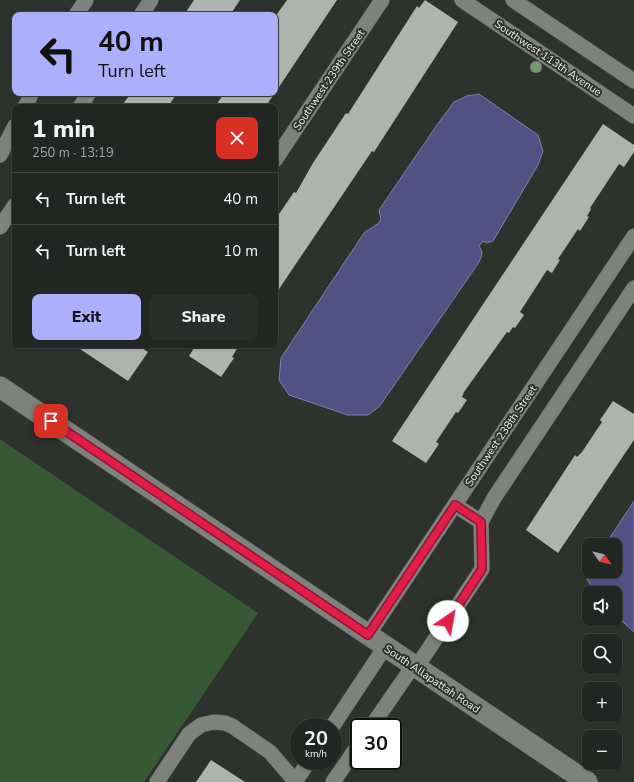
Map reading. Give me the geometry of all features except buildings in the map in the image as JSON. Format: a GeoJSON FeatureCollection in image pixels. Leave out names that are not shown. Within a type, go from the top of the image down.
{"type":"FeatureCollection","features":[{"type":"Feature","properties":{"kind":"main road","name":"South Allapattah Road"},"geometry":{"type":"LineString","coordinates":[[0,387],[587,782]]}},
{"type":"Feature","properties":{"kind":"street"},"geometry":{"type":"LineString","coordinates":[[78,12],[86,0]]}},
{"type":"Feature","properties":{"kind":"street"},"geometry":{"type":"LineString","coordinates":[[143,12],[151,0]]}},
{"type":"Feature","properties":{"kind":"street","name":"Southwest 239th Street"},"geometry":{"type":"LineString","coordinates":[[278,156],[382,0]]}},
{"type":"Feature","properties":{"kind":"street","name":"Southwest 113th Avenue"},"geometry":{"type":"LineString","coordinates":[[462,0],[634,116]]}},
{"type":"Feature","properties":{"kind":"street"},"geometry":{"type":"LineString","coordinates":[[512,0],[634,81]]}},
{"type":"Feature","properties":{"kind":"street"},"geometry":{"type":"LineString","coordinates":[[0,155],[12,132]]}},
{"type":"Feature","properties":{"kind":"street"},"geometry":{"type":"LineString","coordinates":[[0,227],[10,212]]}},
{"type":"Feature","properties":{"kind":"street","name":"Southwest 238th Street"},"geometry":{"type":"LineString","coordinates":[[368,635],[634,236]]}},
{"type":"Feature","properties":{"kind":"street"},"geometry":{"type":"LineString","coordinates":[[377,718],[482,569],[481,522],[494,498],[634,288]]}},
{"type":"Feature","properties":{"kind":"street"},"geometry":{"type":"LineString","coordinates":[[455,505],[481,522]]}},
{"type":"Feature","properties":{"kind":"street"},"geometry":{"type":"LineString","coordinates":[[338,718],[385,647]]}},
{"type":"Feature","properties":{"kind":"street"},"geometry":{"type":"LineString","coordinates":[[157,782],[189,734],[200,725],[216,722],[225,723],[232,726],[270,752],[295,782],[303,770]]}},
{"type":"Feature","properties":{"kind":"street"},"geometry":{"type":"LineString","coordinates":[[333,782],[350,757]]}},
{"type":"Feature","properties":{"kind":"green space"},"geometry":{"type":"Polygon","coordinates":[[[0,439],[258,613],[144,782],[0,782],[0,439]]]}},
{"type":"Feature","properties":{"kind":"water"},"geometry":{"type":"Polygon","coordinates":[[[479,94],[538,135],[543,151],[538,165],[493,241],[487,243],[483,241],[479,246],[482,253],[479,262],[379,407],[368,415],[348,415],[289,395],[279,380],[281,358],[364,233],[381,220],[379,210],[454,102],[467,96],[479,94]]]}},
{"type":"Feature","properties":{"kind":"water"},"geometry":{"type":"Polygon","coordinates":[[[634,501],[634,632],[622,621],[622,586],[591,586],[587,579],[622,578],[622,538],[610,538],[634,501]]]}},
{"type":"Feature","properties":{"kind":"route"},"geometry":{"type":"LineString","coordinates":[[51,421],[368,635],[455,505],[481,522],[482,569],[448,621]]}}]}
